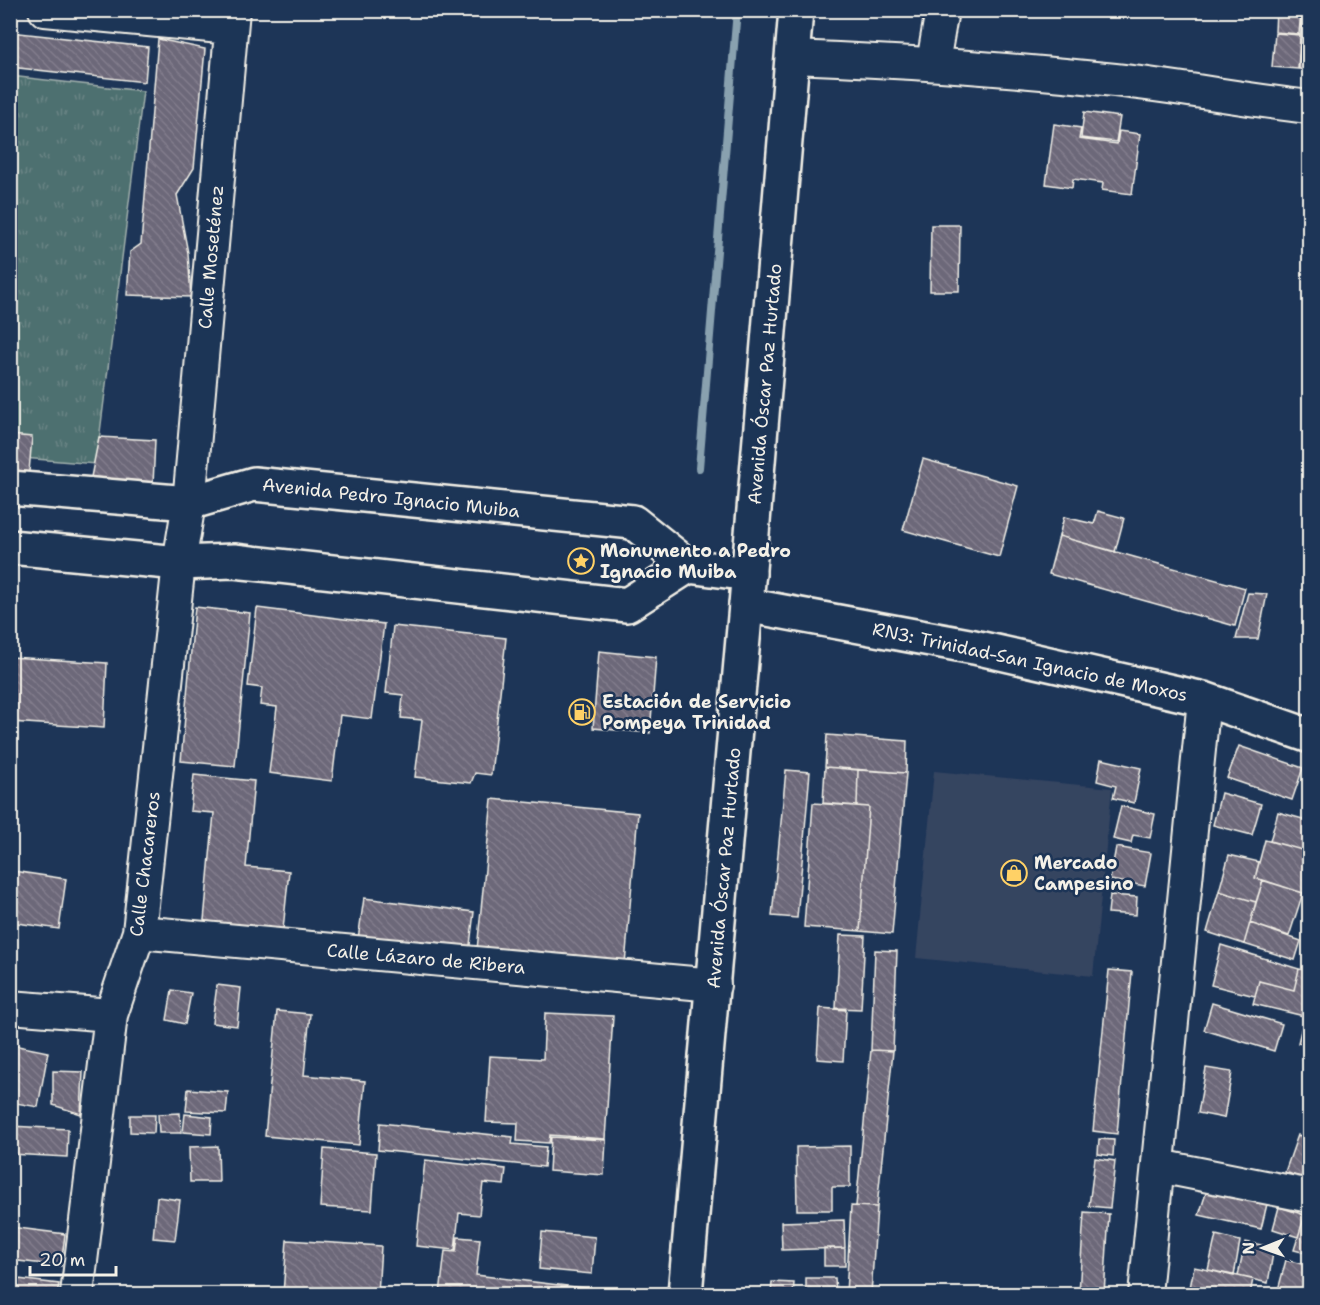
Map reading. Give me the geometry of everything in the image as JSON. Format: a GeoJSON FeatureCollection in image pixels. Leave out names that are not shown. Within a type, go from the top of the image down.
{"type":"FeatureCollection","features":[{"type":"Feature","properties":{"kind":"main road","name":"Avenida Óscar Paz Hurtado"},"geometry":{"type":"LineString","coordinates":[[685,1294],[714,985],[796,10]]}},
{"type":"Feature","properties":{"kind":"main road","name":"Avenida Pedro Ignacio Muiba"},"geometry":{"type":"LineString","coordinates":[[10,488],[189,503],[254,484],[633,522],[688,566]]}},
{"type":"Feature","properties":{"kind":"main road"},"geometry":{"type":"LineString","coordinates":[[10,547],[179,563],[234,561],[627,605],[688,566],[747,590]]}},
{"type":"Feature","properties":{"kind":"main road","name":"RN3: Trinidad-San Ignacio de Moxos"},"geometry":{"type":"LineString","coordinates":[[747,590],[974,647],[1204,699],[1310,736]]}},
{"type":"Feature","properties":{"kind":"street"},"geometry":{"type":"LineString","coordinates":[[45,10],[232,19]]}},
{"type":"Feature","properties":{"kind":"street"},"geometry":{"type":"LineString","coordinates":[[933,63],[942,10]]}},
{"type":"Feature","properties":{"kind":"street","name":"Calle Moseténez"},"geometry":{"type":"LineString","coordinates":[[189,503],[232,19]]}},
{"type":"Feature","properties":{"kind":"street"},"geometry":{"type":"LineString","coordinates":[[792,57],[933,63],[1117,80],[1310,107]]}},
{"type":"Feature","properties":{"kind":"street","name":"Calle Chacareros"},"geometry":{"type":"LineString","coordinates":[[77,1294],[111,1015],[139,932],[179,563],[189,503]]}},
{"type":"Feature","properties":{"kind":"street"},"geometry":{"type":"LineString","coordinates":[[1145,1294],[1204,699]]}},
{"type":"Feature","properties":{"kind":"street","name":"Calle Lázaro de Ribera"},"geometry":{"type":"LineString","coordinates":[[139,932],[714,985]]}},
{"type":"Feature","properties":{"kind":"street"},"geometry":{"type":"LineString","coordinates":[[10,1007],[111,1015]]}},
{"type":"Feature","properties":{"kind":"street"},"geometry":{"type":"LineString","coordinates":[[1159,1166],[1310,1196]]}},
{"type":"Feature","properties":{"kind":"shaded area","name":"Mercado Campesino"},"geometry":{"type":"Polygon","coordinates":[[[934,771],[1112,788],[1093,976],[916,958],[934,771]]]}},
{"type":"Feature","properties":{"kind":"green space"},"geometry":{"type":"Polygon","coordinates":[[[10,76],[143,91],[96,464],[11,457],[10,76]]]}},
{"type":"Feature","properties":{"kind":"building"},"geometry":{"type":"Polygon","coordinates":[[[1276,10],[1301,10],[1299,34],[1275,32],[1276,10]]]}},
{"type":"Feature","properties":{"kind":"building"},"geometry":{"type":"Polygon","coordinates":[[[1302,10],[1310,10],[1310,70],[1299,69],[1302,10]]]}},
{"type":"Feature","properties":{"kind":"building"},"geometry":{"type":"Polygon","coordinates":[[[10,32],[148,47],[145,82],[10,67],[10,32]]]}},
{"type":"Feature","properties":{"kind":"building"},"geometry":{"type":"Polygon","coordinates":[[[1275,33],[1300,35],[1298,69],[1272,67],[1275,33]]]}},
{"type":"Feature","properties":{"kind":"building"},"geometry":{"type":"Polygon","coordinates":[[[158,39],[205,49],[194,168],[177,195],[188,253],[191,297],[127,295],[130,252],[141,244],[158,39]]]}},
{"type":"Feature","properties":{"kind":"building"},"geometry":{"type":"Polygon","coordinates":[[[1084,112],[1120,117],[1116,142],[1081,138],[1084,112]]]}},
{"type":"Feature","properties":{"kind":"building"},"geometry":{"type":"Polygon","coordinates":[[[1054,124],[1081,128],[1079,139],[1117,144],[1119,131],[1140,134],[1132,194],[1102,190],[1103,183],[1073,179],[1072,188],[1046,184],[1054,124]]]}},
{"type":"Feature","properties":{"kind":"building"},"geometry":{"type":"Polygon","coordinates":[[[931,225],[960,225],[959,291],[930,291],[931,225]]]}},
{"type":"Feature","properties":{"kind":"building"},"geometry":{"type":"Polygon","coordinates":[[[10,435],[32,437],[28,483],[10,482],[10,435]]]}},
{"type":"Feature","properties":{"kind":"building"},"geometry":{"type":"Polygon","coordinates":[[[99,437],[155,440],[153,485],[90,482],[99,437]]]}},
{"type":"Feature","properties":{"kind":"building"},"geometry":{"type":"Polygon","coordinates":[[[923,459],[1018,486],[999,557],[903,530],[923,459]]]}},
{"type":"Feature","properties":{"kind":"building"},"geometry":{"type":"Polygon","coordinates":[[[1098,511],[1124,518],[1115,552],[1059,536],[1064,517],[1094,524],[1098,511]]]}},
{"type":"Feature","properties":{"kind":"building"},"geometry":{"type":"Polygon","coordinates":[[[1059,536],[1245,588],[1235,626],[1049,574],[1059,536]]]}},
{"type":"Feature","properties":{"kind":"building"},"geometry":{"type":"Polygon","coordinates":[[[1248,593],[1267,594],[1258,639],[1236,639],[1248,593]]]}},
{"type":"Feature","properties":{"kind":"building"},"geometry":{"type":"Polygon","coordinates":[[[195,607],[250,613],[235,766],[181,761],[195,607]]]}},
{"type":"Feature","properties":{"kind":"building"},"geometry":{"type":"Polygon","coordinates":[[[257,608],[384,624],[372,719],[340,715],[332,781],[269,773],[277,707],[260,705],[262,688],[248,686],[257,608]]]}},
{"type":"Feature","properties":{"kind":"building"},"geometry":{"type":"Polygon","coordinates":[[[393,626],[506,638],[491,775],[475,773],[471,783],[415,777],[422,720],[401,718],[403,695],[386,693],[393,626]]]}},
{"type":"Feature","properties":{"kind":"building"},"geometry":{"type":"Polygon","coordinates":[[[599,651],[656,657],[650,733],[593,728],[599,651]]]}},
{"type":"Feature","properties":{"kind":"building"},"geometry":{"type":"Polygon","coordinates":[[[10,657],[107,663],[104,728],[10,722],[10,657]]]}},
{"type":"Feature","properties":{"kind":"building"},"geometry":{"type":"Polygon","coordinates":[[[827,735],[907,741],[906,773],[825,767],[827,735]]]}},
{"type":"Feature","properties":{"kind":"building"},"geometry":{"type":"Polygon","coordinates":[[[1239,746],[1303,768],[1292,800],[1227,778],[1239,746]]]}},
{"type":"Feature","properties":{"kind":"building"},"geometry":{"type":"Polygon","coordinates":[[[1101,759],[1141,768],[1134,803],[1113,798],[1116,786],[1097,781],[1101,759]]]}},
{"type":"Feature","properties":{"kind":"building"},"geometry":{"type":"Polygon","coordinates":[[[825,767],[858,770],[857,806],[823,803],[825,767]]]}},
{"type":"Feature","properties":{"kind":"building"},"geometry":{"type":"Polygon","coordinates":[[[786,770],[810,772],[797,918],[772,916],[786,770]]]}},
{"type":"Feature","properties":{"kind":"building"},"geometry":{"type":"Polygon","coordinates":[[[858,770],[906,773],[892,934],[860,931],[869,807],[857,806],[858,770]]]}},
{"type":"Feature","properties":{"kind":"building"},"geometry":{"type":"Polygon","coordinates":[[[194,775],[254,781],[246,867],[289,871],[282,939],[203,931],[214,813],[190,811],[194,775]]]}},
{"type":"Feature","properties":{"kind":"building"},"geometry":{"type":"Polygon","coordinates":[[[1221,793],[1261,804],[1252,835],[1213,825],[1221,793]]]}},
{"type":"Feature","properties":{"kind":"building"},"geometry":{"type":"Polygon","coordinates":[[[492,799],[638,813],[625,964],[477,950],[492,799]]]}},
{"type":"Feature","properties":{"kind":"building"},"geometry":{"type":"Polygon","coordinates":[[[813,803],[869,807],[860,931],[804,927],[813,803]]]}},
{"type":"Feature","properties":{"kind":"building"},"geometry":{"type":"Polygon","coordinates":[[[1121,806],[1155,814],[1150,838],[1133,835],[1131,843],[1113,839],[1121,806]]]}},
{"type":"Feature","properties":{"kind":"building"},"geometry":{"type":"Polygon","coordinates":[[[1278,812],[1310,821],[1309,852],[1270,841],[1278,812]]]}},
{"type":"Feature","properties":{"kind":"building"},"geometry":{"type":"Polygon","coordinates":[[[1265,840],[1310,852],[1310,895],[1255,878],[1265,840]]]}},
{"type":"Feature","properties":{"kind":"building"},"geometry":{"type":"Polygon","coordinates":[[[1116,847],[1151,853],[1145,886],[1110,880],[1116,847]]]}},
{"type":"Feature","properties":{"kind":"building"},"geometry":{"type":"Polygon","coordinates":[[[1229,855],[1259,862],[1255,878],[1263,880],[1256,902],[1219,891],[1229,855]]]}},
{"type":"Feature","properties":{"kind":"building"},"geometry":{"type":"Polygon","coordinates":[[[13,871],[66,879],[59,929],[10,922],[13,871]]]}},
{"type":"Feature","properties":{"kind":"building"},"geometry":{"type":"Polygon","coordinates":[[[1263,880],[1303,893],[1289,936],[1250,923],[1263,880]]]}},
{"type":"Feature","properties":{"kind":"building"},"geometry":{"type":"Polygon","coordinates":[[[1219,891],[1256,902],[1244,944],[1207,932],[1219,891]]]}},
{"type":"Feature","properties":{"kind":"building"},"geometry":{"type":"Polygon","coordinates":[[[1110,895],[1137,897],[1136,915],[1108,913],[1110,895]]]}},
{"type":"Feature","properties":{"kind":"building"},"geometry":{"type":"Polygon","coordinates":[[[364,898],[474,912],[469,953],[358,939],[364,898]]]}},
{"type":"Feature","properties":{"kind":"building"},"geometry":{"type":"Polygon","coordinates":[[[1250,923],[1301,941],[1295,960],[1244,944],[1250,923]]]}},
{"type":"Feature","properties":{"kind":"building"},"geometry":{"type":"Polygon","coordinates":[[[840,935],[865,936],[861,1009],[836,1008],[840,935]]]}},
{"type":"Feature","properties":{"kind":"building"},"geometry":{"type":"Polygon","coordinates":[[[1221,945],[1299,969],[1294,990],[1259,981],[1255,996],[1211,985],[1221,945]]]}},
{"type":"Feature","properties":{"kind":"building"},"geometry":{"type":"Polygon","coordinates":[[[875,950],[897,951],[893,1051],[871,1050],[875,950]]]}},
{"type":"Feature","properties":{"kind":"building"},"geometry":{"type":"Polygon","coordinates":[[[1299,969],[1310,971],[1310,993],[1304,1016],[1253,1004],[1259,981],[1294,990],[1299,969]]]}},
{"type":"Feature","properties":{"kind":"building"},"geometry":{"type":"Polygon","coordinates":[[[1109,970],[1132,972],[1117,1134],[1093,1131],[1109,970]]]}},
{"type":"Feature","properties":{"kind":"building"},"geometry":{"type":"Polygon","coordinates":[[[217,985],[241,988],[237,1026],[212,1023],[217,985]]]}},
{"type":"Feature","properties":{"kind":"building"},"geometry":{"type":"Polygon","coordinates":[[[172,990],[191,993],[185,1024],[167,1020],[172,990]]]}},
{"type":"Feature","properties":{"kind":"building"},"geometry":{"type":"Polygon","coordinates":[[[1310,993],[1310,1046],[1298,1043],[1310,993]]]}},
{"type":"Feature","properties":{"kind":"building"},"geometry":{"type":"Polygon","coordinates":[[[1212,1003],[1282,1024],[1274,1051],[1204,1030],[1212,1003]]]}},
{"type":"Feature","properties":{"kind":"building"},"geometry":{"type":"Polygon","coordinates":[[[820,1008],[846,1010],[843,1061],[817,1059],[820,1008]]]}},
{"type":"Feature","properties":{"kind":"building"},"geometry":{"type":"Polygon","coordinates":[[[277,1011],[310,1014],[304,1075],[365,1081],[359,1145],[265,1136],[277,1011]]]}},
{"type":"Feature","properties":{"kind":"building"},"geometry":{"type":"Polygon","coordinates":[[[545,1013],[613,1016],[605,1139],[550,1135],[549,1143],[517,1141],[518,1123],[486,1122],[490,1056],[543,1059],[545,1013]]]}},
{"type":"Feature","properties":{"kind":"building"},"geometry":{"type":"Polygon","coordinates":[[[13,1045],[48,1052],[38,1107],[10,1102],[13,1045]]]}},
{"type":"Feature","properties":{"kind":"building"},"geometry":{"type":"Polygon","coordinates":[[[871,1050],[893,1051],[877,1207],[856,1206],[871,1050]]]}},
{"type":"Feature","properties":{"kind":"building"},"geometry":{"type":"Polygon","coordinates":[[[1206,1068],[1232,1072],[1224,1118],[1198,1113],[1206,1068]]]}},
{"type":"Feature","properties":{"kind":"building"},"geometry":{"type":"Polygon","coordinates":[[[53,1071],[83,1072],[81,1114],[53,1105],[53,1071]]]}},
{"type":"Feature","properties":{"kind":"building"},"geometry":{"type":"Polygon","coordinates":[[[188,1089],[228,1092],[226,1113],[186,1111],[188,1089]]]}},
{"type":"Feature","properties":{"kind":"building"},"geometry":{"type":"Polygon","coordinates":[[[180,1113],[181,1133],[159,1133],[158,1114],[180,1113]]]}},
{"type":"Feature","properties":{"kind":"building"},"geometry":{"type":"Polygon","coordinates":[[[185,1114],[212,1117],[211,1134],[183,1132],[185,1114]]]}},
{"type":"Feature","properties":{"kind":"building"},"geometry":{"type":"Polygon","coordinates":[[[130,1115],[155,1115],[154,1133],[130,1132],[130,1115]]]}},
{"type":"Feature","properties":{"kind":"building"},"geometry":{"type":"Polygon","coordinates":[[[380,1123],[513,1137],[512,1144],[546,1147],[544,1167],[378,1150],[380,1123]]]}},
{"type":"Feature","properties":{"kind":"building"},"geometry":{"type":"Polygon","coordinates":[[[10,1126],[68,1129],[67,1157],[10,1154],[10,1126]]]}},
{"type":"Feature","properties":{"kind":"building"},"geometry":{"type":"Polygon","coordinates":[[[1298,1135],[1310,1139],[1310,1181],[1285,1172],[1298,1135]]]}},
{"type":"Feature","properties":{"kind":"building"},"geometry":{"type":"Polygon","coordinates":[[[551,1137],[606,1140],[604,1175],[549,1171],[551,1137]]]}},
{"type":"Feature","properties":{"kind":"building"},"geometry":{"type":"Polygon","coordinates":[[[1099,1139],[1114,1140],[1113,1156],[1098,1154],[1099,1139]]]}},
{"type":"Feature","properties":{"kind":"building"},"geometry":{"type":"Polygon","coordinates":[[[218,1146],[219,1182],[190,1182],[189,1147],[218,1146]]]}},
{"type":"Feature","properties":{"kind":"building"},"geometry":{"type":"Polygon","coordinates":[[[850,1146],[850,1187],[832,1187],[832,1210],[797,1210],[796,1147],[850,1146]]]}},
{"type":"Feature","properties":{"kind":"building"},"geometry":{"type":"Polygon","coordinates":[[[324,1149],[376,1153],[372,1210],[320,1207],[324,1149]]]}},
{"type":"Feature","properties":{"kind":"building"},"geometry":{"type":"Polygon","coordinates":[[[1095,1158],[1115,1161],[1110,1208],[1089,1206],[1095,1158]]]}},
{"type":"Feature","properties":{"kind":"building"},"geometry":{"type":"Polygon","coordinates":[[[425,1160],[506,1169],[504,1185],[483,1183],[479,1215],[459,1213],[455,1250],[416,1246],[425,1160]]]}},
{"type":"Feature","properties":{"kind":"building"},"geometry":{"type":"Polygon","coordinates":[[[1207,1190],[1267,1204],[1261,1229],[1199,1215],[1207,1190]]]}},
{"type":"Feature","properties":{"kind":"building"},"geometry":{"type":"Polygon","coordinates":[[[157,1197],[180,1200],[175,1240],[153,1238],[157,1197]]]}},
{"type":"Feature","properties":{"kind":"building"},"geometry":{"type":"Polygon","coordinates":[[[851,1206],[877,1207],[871,1294],[846,1294],[851,1206]]]}},
{"type":"Feature","properties":{"kind":"building"},"geometry":{"type":"Polygon","coordinates":[[[1279,1207],[1305,1215],[1298,1237],[1273,1229],[1279,1207]]]}},
{"type":"Feature","properties":{"kind":"building"},"geometry":{"type":"Polygon","coordinates":[[[1084,1212],[1109,1214],[1104,1294],[1079,1294],[1084,1212]]]}},
{"type":"Feature","properties":{"kind":"building"},"geometry":{"type":"Polygon","coordinates":[[[1305,1215],[1310,1216],[1310,1254],[1294,1250],[1305,1215]]]}},
{"type":"Feature","properties":{"kind":"building"},"geometry":{"type":"Polygon","coordinates":[[[844,1220],[845,1248],[782,1250],[781,1222],[844,1220]]]}},
{"type":"Feature","properties":{"kind":"building"},"geometry":{"type":"Polygon","coordinates":[[[10,1227],[65,1234],[61,1266],[10,1260],[10,1227]]]}},
{"type":"Feature","properties":{"kind":"building"},"geometry":{"type":"Polygon","coordinates":[[[542,1232],[595,1237],[592,1274],[539,1269],[542,1232]]]}},
{"type":"Feature","properties":{"kind":"building"},"geometry":{"type":"Polygon","coordinates":[[[1216,1235],[1240,1241],[1234,1276],[1208,1270],[1216,1235]]]}},
{"type":"Feature","properties":{"kind":"building"},"geometry":{"type":"Polygon","coordinates":[[[458,1237],[480,1239],[476,1275],[583,1288],[582,1294],[440,1294],[445,1251],[456,1252],[458,1237]]]}},
{"type":"Feature","properties":{"kind":"building"},"geometry":{"type":"Polygon","coordinates":[[[287,1240],[381,1246],[378,1294],[283,1294],[287,1240]]]}},
{"type":"Feature","properties":{"kind":"building"},"geometry":{"type":"Polygon","coordinates":[[[1245,1242],[1274,1247],[1268,1283],[1238,1276],[1245,1242]]]}},
{"type":"Feature","properties":{"kind":"building"},"geometry":{"type":"Polygon","coordinates":[[[824,1248],[845,1248],[845,1266],[824,1266],[824,1248]]]}},
{"type":"Feature","properties":{"kind":"building"},"geometry":{"type":"Polygon","coordinates":[[[1286,1260],[1310,1266],[1310,1294],[1278,1290],[1286,1260]]]}},
{"type":"Feature","properties":{"kind":"building"},"geometry":{"type":"Polygon","coordinates":[[[1194,1267],[1253,1279],[1250,1294],[1220,1294],[1190,1288],[1194,1267]]]}},
{"type":"Feature","properties":{"kind":"building"},"geometry":{"type":"Polygon","coordinates":[[[10,1278],[59,1284],[57,1294],[10,1294],[10,1278]]]}},
{"type":"Feature","properties":{"kind":"building"},"geometry":{"type":"Polygon","coordinates":[[[806,1278],[835,1278],[836,1294],[806,1294],[806,1278]]]}},
{"type":"Feature","properties":{"kind":"building"},"geometry":{"type":"Polygon","coordinates":[[[772,1282],[794,1283],[793,1294],[771,1294],[772,1282]]]}},
{"type":"Feature","properties":{"kind":"building"},"geometry":{"type":"Polygon","coordinates":[[[1190,1288],[1220,1294],[1189,1294],[1190,1288]]]}},
{"type":"Feature","properties":{"kind":"waterway"},"geometry":{"type":"LineString","coordinates":[[699,468],[737,10]]}},
{"type":"Feature","properties":{"kind":"place","name":"Monumento a Pedro Ignacio Muiba"},"geometry":{"type":"Point","coordinates":[581,561]}},
{"type":"Feature","properties":{"kind":"place","name":"Estación de Servicio Pompeya Trinidad"},"geometry":{"type":"Point","coordinates":[582,712]}},
{"type":"Feature","properties":{"kind":"place","name":"Mercado Campesino"},"geometry":{"type":"Point","coordinates":[1014,873]}}]}
